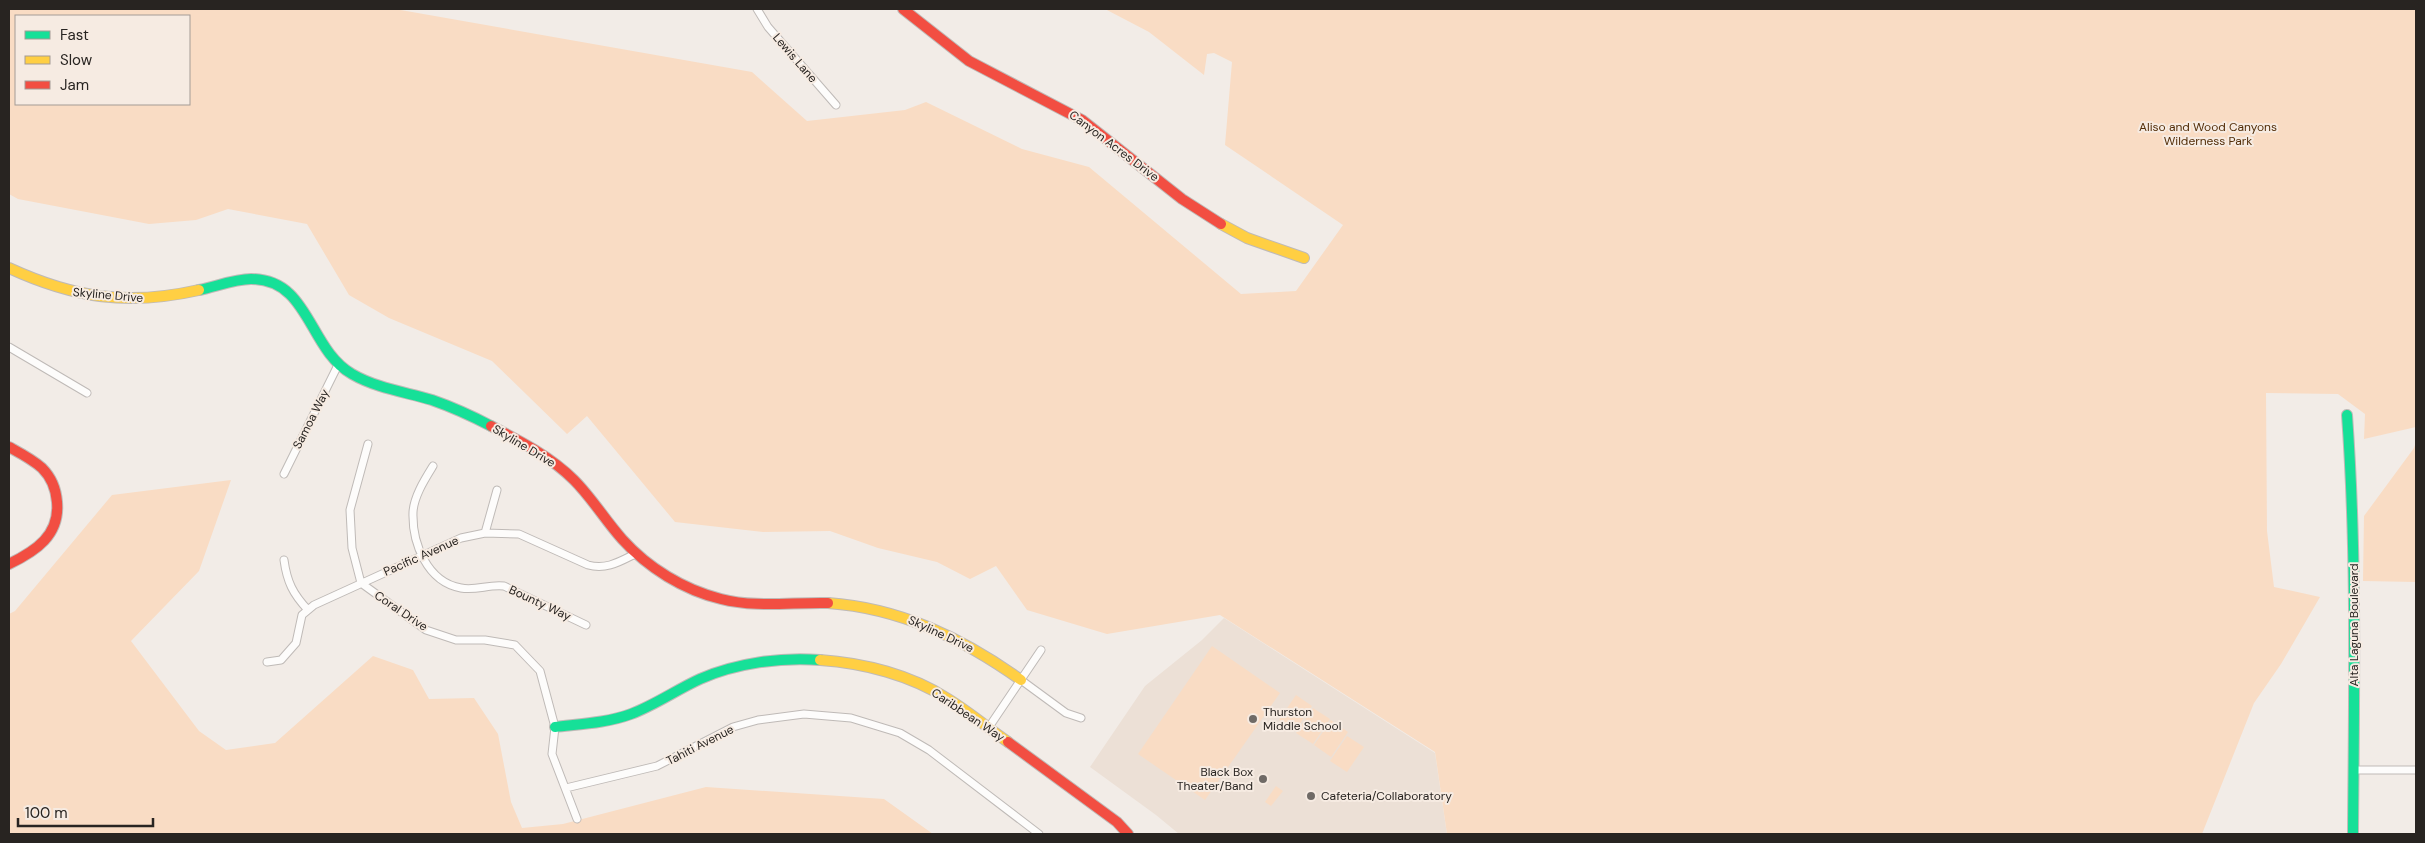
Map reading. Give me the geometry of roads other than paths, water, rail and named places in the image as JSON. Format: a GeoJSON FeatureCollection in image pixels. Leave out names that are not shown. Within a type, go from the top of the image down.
{"type":"FeatureCollection","features":[{"type":"Feature","properties":{"kind":"street","name":"Lewis Lane"},"geometry":{"type":"LineString","coordinates":[[757,9],[768,27],[836,105]]}},
{"type":"Feature","properties":{"kind":"street","name":"Canyon Acres Drive"},"geometry":{"type":"LineString","coordinates":[[904,9],[969,61],[1082,120],[1182,199],[1219,223],[1247,238],[1304,258]]}},
{"type":"Feature","properties":{"kind":"street","name":"Skyline Drive"},"geometry":{"type":"LineString","coordinates":[[9,268],[71,293],[126,300],[172,296],[251,279],[263,279],[289,292],[308,314],[325,349],[338,365],[366,382],[448,406],[534,450],[558,466],[574,480],[614,531],[636,554],[655,569],[713,598],[744,603],[838,604],[905,617],[962,641],[993,660],[1066,713],[1081,718]]}},
{"type":"Feature","properties":{"kind":"street"},"geometry":{"type":"LineString","coordinates":[[9,346],[87,393]]}},
{"type":"Feature","properties":{"kind":"street","name":"Samoa Way"},"geometry":{"type":"LineString","coordinates":[[284,474],[338,365]]}},
{"type":"Feature","properties":{"kind":"street","name":"Alta Laguna Boulevard"},"geometry":{"type":"LineString","coordinates":[[2347,415],[2353,529],[2353,834]]}},
{"type":"Feature","properties":{"kind":"street","name":"Coral Drive"},"geometry":{"type":"LineString","coordinates":[[368,444],[350,510],[352,548],[361,583],[426,630],[456,640],[485,640],[514,645],[540,671],[555,727],[552,754],[577,819]]}},
{"type":"Feature","properties":{"kind":"street"},"geometry":{"type":"LineString","coordinates":[[9,447],[36,463],[47,475],[55,487],[60,515],[44,543],[31,553],[9,564]]}},
{"type":"Feature","properties":{"kind":"street","name":"Bounty Way"},"geometry":{"type":"LineString","coordinates":[[433,466],[422,485],[413,511],[415,536],[422,558],[435,574],[460,588],[477,589],[493,585],[504,586],[586,625]]}},
{"type":"Feature","properties":{"kind":"street"},"geometry":{"type":"LineString","coordinates":[[485,533],[497,490]]}},
{"type":"Feature","properties":{"kind":"street","name":"Pacific Avenue"},"geometry":{"type":"LineString","coordinates":[[308,610],[314,605],[422,558],[461,538],[485,533],[519,534],[598,568],[609,566],[636,554]]}},
{"type":"Feature","properties":{"kind":"street"},"geometry":{"type":"LineString","coordinates":[[267,662],[281,660],[296,644],[302,615],[308,610],[293,593],[288,584],[284,560]]}},
{"type":"Feature","properties":{"kind":"street"},"geometry":{"type":"LineString","coordinates":[[989,727],[1041,650]]}},
{"type":"Feature","properties":{"kind":"street","name":"Caribbean Way"},"geometry":{"type":"LineString","coordinates":[[555,727],[605,721],[628,715],[667,698],[691,683],[714,673],[738,666],[811,658],[859,664],[885,670],[917,682],[947,698],[1117,822],[1128,834]]}},
{"type":"Feature","properties":{"kind":"street","name":"Tahiti Avenue"},"geometry":{"type":"LineString","coordinates":[[566,788],[632,774],[657,766],[733,727],[758,720],[804,714],[851,718],[900,733],[929,750],[1040,834]]}},
{"type":"Feature","properties":{"kind":"street"},"geometry":{"type":"LineString","coordinates":[[2354,770],[2416,770]]}},
{"type":"Feature","properties":{"kind":"place","name":"Thurston Middle School"},"geometry":{"type":"Point","coordinates":[1253,719]}},
{"type":"Feature","properties":{"kind":"place","name":"Black Box Theater/Band"},"geometry":{"type":"Point","coordinates":[1263,779]}},
{"type":"Feature","properties":{"kind":"place","name":"Cafeteria/Collaboratory"},"geometry":{"type":"Point","coordinates":[1311,796]}},
{"type":"Feature","properties":{"kind":"park label","name":"Aliso and Wood Canyons Wilderness Park"},"geometry":{"type":"Point","coordinates":[2208,134]}}]}
